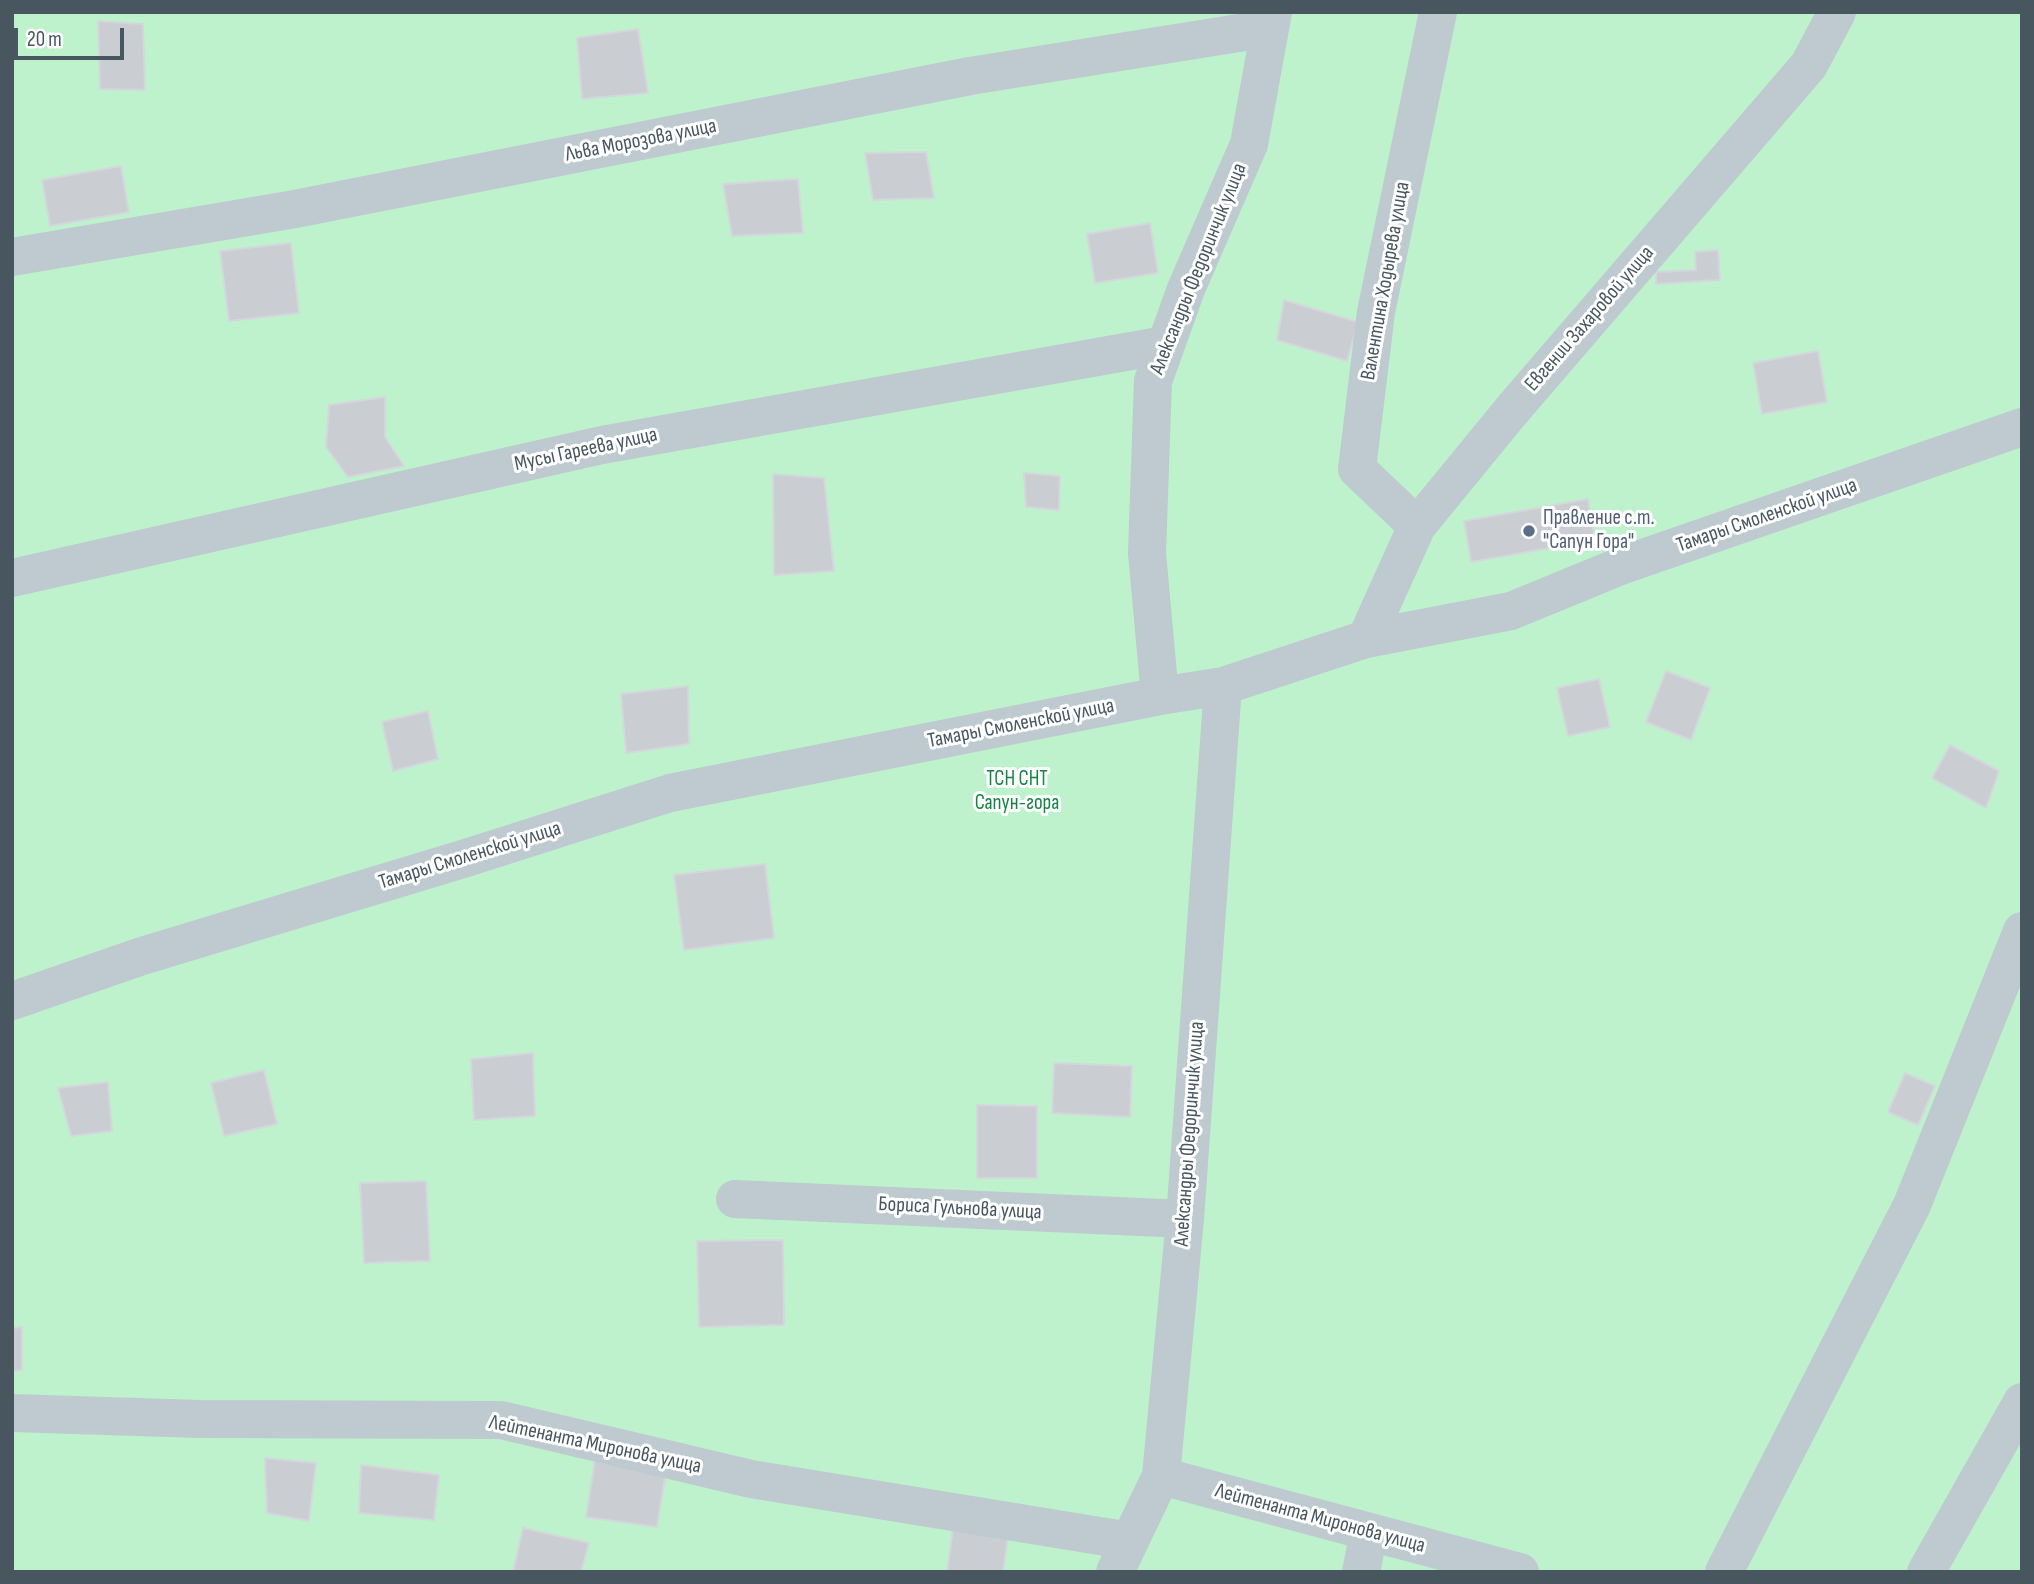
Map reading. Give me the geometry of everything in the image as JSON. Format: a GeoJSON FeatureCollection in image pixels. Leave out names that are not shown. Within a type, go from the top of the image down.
{"type":"FeatureCollection","features":[{"type":"Feature","properties":{"kind":"lane","name":"Валентина Ходырева улица"},"geometry":{"type":"LineString","coordinates":[[1417,526],[1357,469],[1376,312],[1438,12]]}},
{"type":"Feature","properties":{"kind":"lane","name":"Евгении Захаровой улица"},"geometry":{"type":"LineString","coordinates":[[1366,639],[1417,526],[1512,410],[1809,65],[1836,12]]}},
{"type":"Feature","properties":{"kind":"lane","name":"Льва Морозова улица"},"geometry":{"type":"LineString","coordinates":[[12,257],[295,209],[970,76],[1272,20]]}},
{"type":"Feature","properties":{"kind":"lane","name":"Александры Федоринчик улица"},"geometry":{"type":"LineString","coordinates":[[1160,696],[1147,553],[1153,381],[1186,289],[1249,144],[1272,20]]}},
{"type":"Feature","properties":{"kind":"lane","name":"Мусы Гареева улица"},"geometry":{"type":"LineString","coordinates":[[12,578],[602,445],[1165,345]]}},
{"type":"Feature","properties":{"kind":"lane","name":"Тамары Смоленской улица"},"geometry":{"type":"LineString","coordinates":[[12,1001],[142,956],[670,793],[1160,696],[1223,687],[1366,639],[1511,611],[1623,565],[2022,427]]}},
{"type":"Feature","properties":{"kind":"lane","name":"Александры Федоринчик улица"},"geometry":{"type":"LineString","coordinates":[[1123,1556],[1161,1476],[1185,1219],[1223,687]]}},
{"type":"Feature","properties":{"kind":"lane"},"geometry":{"type":"LineString","coordinates":[[1724,1572],[1912,1205],[2022,931]]}},
{"type":"Feature","properties":{"kind":"lane","name":"Бориса Гульнова улица"},"geometry":{"type":"LineString","coordinates":[[736,1199],[1185,1219]]}},
{"type":"Feature","properties":{"kind":"lane"},"geometry":{"type":"LineString","coordinates":[[1926,1572],[2022,1402]]}},
{"type":"Feature","properties":{"kind":"lane","name":"Лейтенанта Миронова улица"},"geometry":{"type":"LineString","coordinates":[[12,1413],[200,1419],[501,1420],[751,1479],[1123,1556]]}},
{"type":"Feature","properties":{"kind":"lane","name":"Лейтенанта Миронова улица"},"geometry":{"type":"LineString","coordinates":[[1161,1476],[1520,1572]]}},
{"type":"Feature","properties":{"kind":"lane"},"geometry":{"type":"LineString","coordinates":[[1361,1572],[1369,1532]]}},
{"type":"Feature","properties":{"kind":"green space","name":"ТСН СНТ Сапун-гора"},"geometry":{"type":"Polygon","coordinates":[[[12,12],[2022,12],[2022,1572],[12,1572],[12,12]]]}},
{"type":"Feature","properties":{"kind":"building"},"geometry":{"type":"Polygon","coordinates":[[[98,21],[143,24],[145,90],[100,89],[98,21]]]}},
{"type":"Feature","properties":{"kind":"building"},"geometry":{"type":"Polygon","coordinates":[[[638,29],[648,93],[582,99],[577,38],[638,29]]]}},
{"type":"Feature","properties":{"kind":"building"},"geometry":{"type":"Polygon","coordinates":[[[926,152],[934,198],[873,200],[865,153],[926,152]]]}},
{"type":"Feature","properties":{"kind":"building"},"geometry":{"type":"Polygon","coordinates":[[[121,166],[129,212],[50,226],[42,180],[121,166]]]}},
{"type":"Feature","properties":{"kind":"building"},"geometry":{"type":"Polygon","coordinates":[[[798,179],[803,233],[732,236],[723,184],[798,179]]]}},
{"type":"Feature","properties":{"kind":"building"},"geometry":{"type":"Polygon","coordinates":[[[1150,223],[1158,273],[1095,283],[1087,234],[1150,223]]]}},
{"type":"Feature","properties":{"kind":"building"},"geometry":{"type":"Polygon","coordinates":[[[291,243],[299,313],[229,321],[220,251],[291,243]]]}},
{"type":"Feature","properties":{"kind":"building"},"geometry":{"type":"Polygon","coordinates":[[[1718,250],[1720,280],[1656,284],[1656,272],[1696,270],[1695,252],[1718,250]]]}},
{"type":"Feature","properties":{"kind":"building"},"geometry":{"type":"Polygon","coordinates":[[[1284,300],[1358,322],[1347,361],[1277,340],[1284,300]]]}},
{"type":"Feature","properties":{"kind":"building"},"geometry":{"type":"Polygon","coordinates":[[[1818,351],[1827,402],[1762,414],[1753,363],[1818,351]]]}},
{"type":"Feature","properties":{"kind":"building"},"geometry":{"type":"Polygon","coordinates":[[[385,397],[385,437],[404,466],[348,477],[326,447],[329,405],[385,397]]]}},
{"type":"Feature","properties":{"kind":"building"},"geometry":{"type":"Polygon","coordinates":[[[1024,473],[1060,476],[1059,510],[1026,507],[1024,473]]]}},
{"type":"Feature","properties":{"kind":"building"},"geometry":{"type":"Polygon","coordinates":[[[773,474],[824,478],[834,571],[774,575],[773,474]]]}},
{"type":"Feature","properties":{"kind":"building","name":"Правление с.т. \"Сапун Гора\""},"geometry":{"type":"Polygon","coordinates":[[[1588,499],[1595,540],[1471,562],[1464,521],[1588,499]]]}},
{"type":"Feature","properties":{"kind":"building"},"geometry":{"type":"Polygon","coordinates":[[[1666,671],[1710,688],[1691,740],[1646,722],[1666,671]]]}},
{"type":"Feature","properties":{"kind":"building"},"geometry":{"type":"Polygon","coordinates":[[[1599,679],[1610,727],[1568,736],[1557,688],[1599,679]]]}},
{"type":"Feature","properties":{"kind":"building"},"geometry":{"type":"Polygon","coordinates":[[[688,686],[689,744],[626,753],[621,694],[688,686]]]}},
{"type":"Feature","properties":{"kind":"building"},"geometry":{"type":"Polygon","coordinates":[[[428,711],[438,759],[393,771],[382,722],[428,711]]]}},
{"type":"Feature","properties":{"kind":"building"},"geometry":{"type":"Polygon","coordinates":[[[1950,745],[1999,771],[1986,808],[1932,778],[1950,745]]]}},
{"type":"Feature","properties":{"kind":"building"},"geometry":{"type":"Polygon","coordinates":[[[765,864],[774,938],[684,950],[674,875],[765,864]]]}},
{"type":"Feature","properties":{"kind":"building"},"geometry":{"type":"Polygon","coordinates":[[[533,1053],[535,1116],[474,1120],[471,1059],[533,1053]]]}},
{"type":"Feature","properties":{"kind":"building"},"geometry":{"type":"Polygon","coordinates":[[[1054,1063],[1132,1066],[1130,1117],[1052,1113],[1054,1063]]]}},
{"type":"Feature","properties":{"kind":"building"},"geometry":{"type":"Polygon","coordinates":[[[264,1070],[277,1124],[224,1136],[211,1083],[264,1070]]]}},
{"type":"Feature","properties":{"kind":"building"},"geometry":{"type":"Polygon","coordinates":[[[1905,1073],[1935,1086],[1918,1125],[1888,1112],[1905,1073]]]}},
{"type":"Feature","properties":{"kind":"building"},"geometry":{"type":"Polygon","coordinates":[[[108,1082],[112,1131],[71,1136],[58,1088],[108,1082]]]}},
{"type":"Feature","properties":{"kind":"building"},"geometry":{"type":"Polygon","coordinates":[[[977,1105],[1037,1106],[1037,1178],[977,1178],[977,1105]]]}},
{"type":"Feature","properties":{"kind":"building"},"geometry":{"type":"Polygon","coordinates":[[[426,1181],[430,1261],[364,1263],[360,1183],[426,1181]]]}},
{"type":"Feature","properties":{"kind":"building"},"geometry":{"type":"Polygon","coordinates":[[[783,1240],[784,1325],[699,1327],[697,1241],[783,1240]]]}},
{"type":"Feature","properties":{"kind":"building"},"geometry":{"type":"Polygon","coordinates":[[[22,1327],[22,1370],[12,1371],[12,1328],[22,1327]]]}},
{"type":"Feature","properties":{"kind":"building"},"geometry":{"type":"Polygon","coordinates":[[[265,1458],[316,1463],[309,1521],[267,1513],[265,1458]]]}},
{"type":"Feature","properties":{"kind":"building"},"geometry":{"type":"Polygon","coordinates":[[[595,1460],[666,1471],[657,1527],[586,1517],[595,1460]]]}},
{"type":"Feature","properties":{"kind":"building"},"geometry":{"type":"Polygon","coordinates":[[[361,1465],[439,1475],[434,1520],[359,1513],[361,1465]]]}},
{"type":"Feature","properties":{"kind":"building"},"geometry":{"type":"Polygon","coordinates":[[[523,1528],[589,1543],[581,1572],[513,1572],[523,1528]]]}},
{"type":"Feature","properties":{"kind":"building"},"geometry":{"type":"Polygon","coordinates":[[[953,1528],[1008,1536],[1003,1572],[947,1572],[953,1528]]]}},
{"type":"Feature","properties":{"kind":"place","name":"Правление с.т. \"Сапун Гора\""},"geometry":{"type":"Point","coordinates":[1529,531]}}]}
